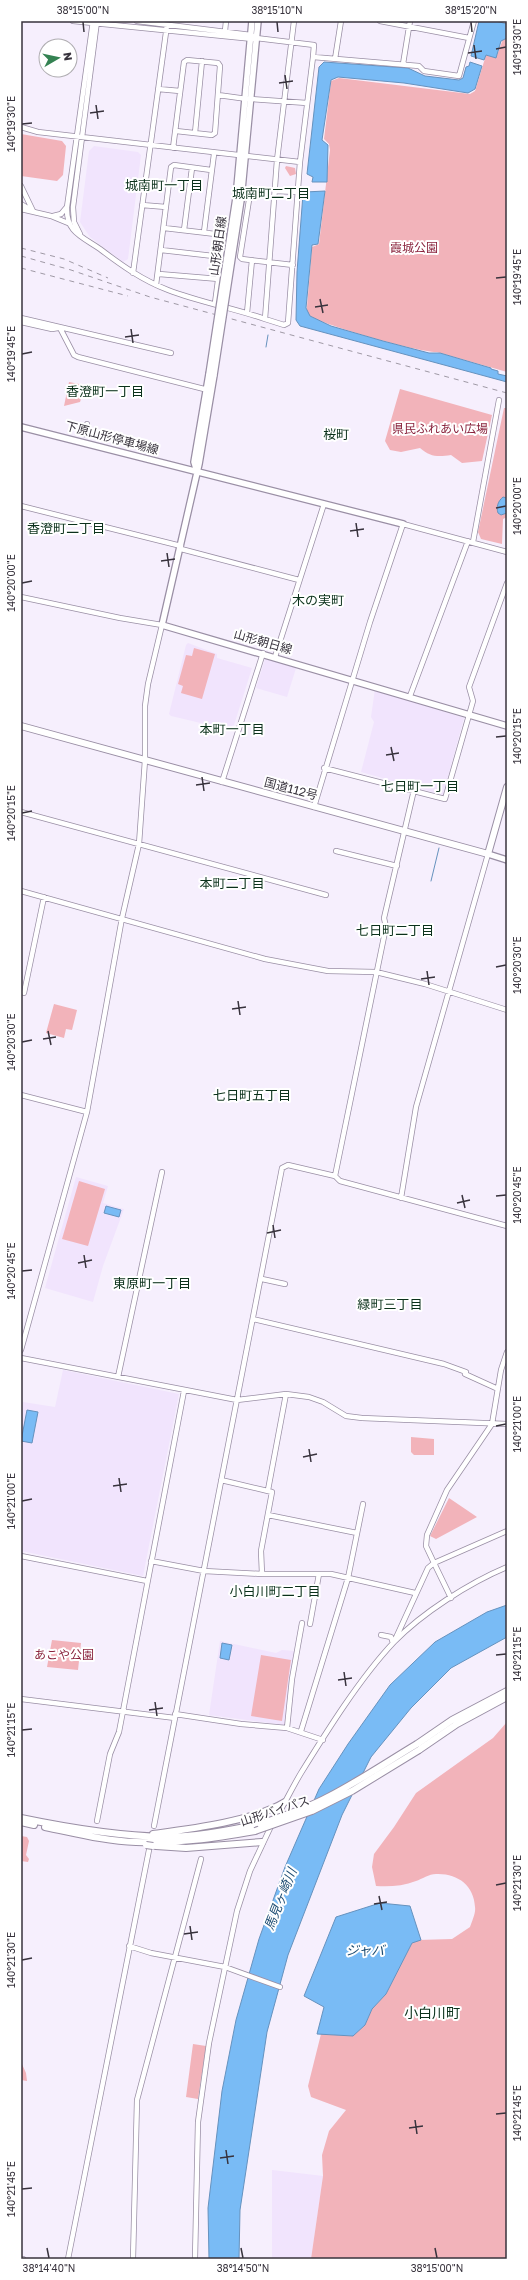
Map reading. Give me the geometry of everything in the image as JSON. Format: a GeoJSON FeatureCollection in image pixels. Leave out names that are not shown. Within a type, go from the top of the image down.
{"type":"FeatureCollection","features":[{"type":"Feature","properties":{"kind":"highway","name":"国道112号"},"geometry":{"type":"LineString","coordinates":[[21,726],[488,854]]}},
{"type":"Feature","properties":{"kind":"highway"},"geometry":{"type":"LineString","coordinates":[[488,854],[507,787]]}},
{"type":"Feature","properties":{"kind":"highway","name":"山形バイパス"},"geometry":{"type":"LineString","coordinates":[[21,1822],[109,1840],[135,1842],[197,1841],[255,1831],[312,1811],[352,1791],[418,1747],[452,1720],[507,1691]]}},
{"type":"Feature","properties":{"kind":"highway","name":"山形バイパス"},"geometry":{"type":"LineString","coordinates":[[21,1818],[100,1833],[168,1837],[223,1832],[260,1824],[296,1812],[327,1798],[507,1697]]}},
{"type":"Feature","properties":{"kind":"highway"},"geometry":{"type":"LineString","coordinates":[[136,1836],[178,1831],[239,1818],[277,1807],[285,1802]]}},
{"type":"Feature","properties":{"kind":"highway"},"geometry":{"type":"LineString","coordinates":[[109,1840],[149,1847],[186,1848],[262,1842]]}},
{"type":"Feature","properties":{"kind":"main road","name":"山形朝日線"},"geometry":{"type":"LineString","coordinates":[[239,199],[242,191],[249,99],[253,37],[252,21]]}},
{"type":"Feature","properties":{"kind":"main road","name":"山形朝日線"},"geometry":{"type":"LineString","coordinates":[[253,37],[258,21]]}},
{"type":"Feature","properties":{"kind":"main road","name":"山形朝日線"},"geometry":{"type":"LineString","coordinates":[[244,157],[239,199],[197,472],[162,625],[353,679],[469,713],[507,726]]}},
{"type":"Feature","properties":{"kind":"main road","name":"下原山形停車場線"},"geometry":{"type":"LineString","coordinates":[[21,426],[82,440],[197,472]]}},
{"type":"Feature","properties":{"kind":"main road"},"geometry":{"type":"LineString","coordinates":[[197,472],[403,524]]}},
{"type":"Feature","properties":{"kind":"main road"},"geometry":{"type":"LineString","coordinates":[[488,854],[507,860]]}},
{"type":"Feature","properties":{"kind":"street"},"geometry":{"type":"LineString","coordinates":[[21,209],[60,219],[133,273],[156,285],[191,297],[215,302],[284,325],[288,323],[297,192],[306,103],[314,45],[253,37],[166,32],[95,22],[73,21]]}},
{"type":"Feature","properties":{"kind":"street"},"geometry":{"type":"LineString","coordinates":[[137,21],[225,31],[253,37]]}},
{"type":"Feature","properties":{"kind":"street"},"geometry":{"type":"LineString","coordinates":[[225,31],[226,21]]}},
{"type":"Feature","properties":{"kind":"street"},"geometry":{"type":"LineString","coordinates":[[265,319],[268,262],[277,160],[294,21]]}},
{"type":"Feature","properties":{"kind":"street"},"geometry":{"type":"LineString","coordinates":[[335,59],[341,21]]}},
{"type":"Feature","properties":{"kind":"street"},"geometry":{"type":"LineString","coordinates":[[380,21],[410,24],[469,38]]}},
{"type":"Feature","properties":{"kind":"street"},"geometry":{"type":"LineString","coordinates":[[313,58],[403,64],[419,66],[424,71],[459,76],[474,21]]}},
{"type":"Feature","properties":{"kind":"street"},"geometry":{"type":"LineString","coordinates":[[68,224],[67,206],[79,136],[95,22]]}},
{"type":"Feature","properties":{"kind":"street"},"geometry":{"type":"LineString","coordinates":[[403,64],[410,24]]}},
{"type":"Feature","properties":{"kind":"street"},"geometry":{"type":"LineString","coordinates":[[133,273],[167,25]]}},
{"type":"Feature","properties":{"kind":"street"},"geometry":{"type":"LineString","coordinates":[[173,148],[184,62],[187,60],[218,63],[220,66],[214,133],[212,135],[176,131]]}},
{"type":"Feature","properties":{"kind":"street"},"geometry":{"type":"LineString","coordinates":[[195,133],[202,61]]}},
{"type":"Feature","properties":{"kind":"street"},"geometry":{"type":"LineString","coordinates":[[158,89],[180,92]]}},
{"type":"Feature","properties":{"kind":"street"},"geometry":{"type":"LineString","coordinates":[[218,95],[306,103]]}},
{"type":"Feature","properties":{"kind":"street"},"geometry":{"type":"LineString","coordinates":[[21,127],[38,132],[214,154],[300,162]]}},
{"type":"Feature","properties":{"kind":"street"},"geometry":{"type":"LineString","coordinates":[[79,136],[73,208],[75,226],[82,236]]}},
{"type":"Feature","properties":{"kind":"street"},"geometry":{"type":"LineString","coordinates":[[204,232],[214,154]]}},
{"type":"Feature","properties":{"kind":"street"},"geometry":{"type":"LineString","coordinates":[[156,285],[171,167],[174,165],[211,170]]}},
{"type":"Feature","properties":{"kind":"street"},"geometry":{"type":"LineString","coordinates":[[184,230],[192,168]]}},
{"type":"Feature","properties":{"kind":"street"},"geometry":{"type":"LineString","coordinates":[[21,186],[32,211]]}},
{"type":"Feature","properties":{"kind":"street"},"geometry":{"type":"LineString","coordinates":[[242,191],[249,200],[240,257],[252,260],[293,264]]}},
{"type":"Feature","properties":{"kind":"street"},"geometry":{"type":"LineString","coordinates":[[275,191],[297,192]]}},
{"type":"Feature","properties":{"kind":"street"},"geometry":{"type":"LineString","coordinates":[[21,204],[32,211]]}},
{"type":"Feature","properties":{"kind":"street"},"geometry":{"type":"LineString","coordinates":[[142,205],[166,207]]}},
{"type":"Feature","properties":{"kind":"street"},"geometry":{"type":"LineString","coordinates":[[51,216],[61,214],[67,206]]}},
{"type":"Feature","properties":{"kind":"street"},"geometry":{"type":"LineString","coordinates":[[60,219],[67,218],[71,215],[73,208]]}},
{"type":"Feature","properties":{"kind":"street"},"geometry":{"type":"LineString","coordinates":[[164,228],[224,235],[215,302]]}},
{"type":"Feature","properties":{"kind":"street"},"geometry":{"type":"LineString","coordinates":[[161,250],[222,257]]}},
{"type":"Feature","properties":{"kind":"street"},"geometry":{"type":"LineString","coordinates":[[247,313],[252,260]]}},
{"type":"Feature","properties":{"kind":"street"},"geometry":{"type":"LineString","coordinates":[[158,274],[218,279]]}},
{"type":"Feature","properties":{"kind":"street"},"geometry":{"type":"LineString","coordinates":[[21,318],[171,353]]}},
{"type":"Feature","properties":{"kind":"street"},"geometry":{"type":"LineString","coordinates":[[21,322],[52,329],[60,328]]}},
{"type":"Feature","properties":{"kind":"street"},"geometry":{"type":"LineString","coordinates":[[60,328],[74,355],[78,357],[209,390]]}},
{"type":"Feature","properties":{"kind":"street"},"geometry":{"type":"LineString","coordinates":[[410,696],[470,542],[499,400]]}},
{"type":"Feature","properties":{"kind":"street"},"geometry":{"type":"LineString","coordinates":[[85,431],[87,424]]}},
{"type":"Feature","properties":{"kind":"street"},"geometry":{"type":"LineString","coordinates":[[274,657],[324,504]]}},
{"type":"Feature","properties":{"kind":"street"},"geometry":{"type":"LineString","coordinates":[[21,506],[181,547],[300,580]]}},
{"type":"Feature","properties":{"kind":"street"},"geometry":{"type":"LineString","coordinates":[[314,807],[324,768],[403,524],[507,552]]}},
{"type":"Feature","properties":{"kind":"street"},"geometry":{"type":"LineString","coordinates":[[324,768],[445,799],[473,696],[469,687],[507,582]]}},
{"type":"Feature","properties":{"kind":"street"},"geometry":{"type":"LineString","coordinates":[[21,597],[120,618],[162,625],[148,684],[145,706],[145,760],[139,844],[122,918],[86,1112],[21,1350]]}},
{"type":"Feature","properties":{"kind":"street"},"geometry":{"type":"LineString","coordinates":[[222,782],[263,653]]}},
{"type":"Feature","properties":{"kind":"street"},"geometry":{"type":"LineString","coordinates":[[335,1176],[386,927],[385,924],[414,790]]}},
{"type":"Feature","properties":{"kind":"street"},"geometry":{"type":"LineString","coordinates":[[21,812],[326,895]]}},
{"type":"Feature","properties":{"kind":"street"},"geometry":{"type":"LineString","coordinates":[[336,851],[397,866]]}},
{"type":"Feature","properties":{"kind":"street"},"geometry":{"type":"LineString","coordinates":[[401,1198],[416,1107],[488,854]]}},
{"type":"Feature","properties":{"kind":"street"},"geometry":{"type":"LineString","coordinates":[[21,891],[298,967],[328,971],[376,972],[507,1010]]}},
{"type":"Feature","properties":{"kind":"street"},"geometry":{"type":"LineString","coordinates":[[24,993],[44,897]]}},
{"type":"Feature","properties":{"kind":"street"},"geometry":{"type":"LineString","coordinates":[[21,1095],[86,1112]]}},
{"type":"Feature","properties":{"kind":"street"},"geometry":{"type":"LineString","coordinates":[[154,1826],[221,1480],[262,1279],[282,1168],[288,1165],[335,1176],[340,1181],[507,1226]]}},
{"type":"Feature","properties":{"kind":"street"},"geometry":{"type":"LineString","coordinates":[[118,1378],[162,1172]]}},
{"type":"Feature","properties":{"kind":"street"},"geometry":{"type":"LineString","coordinates":[[262,1279],[285,1284]]}},
{"type":"Feature","properties":{"kind":"street"},"geometry":{"type":"LineString","coordinates":[[253,1319],[444,1364],[498,1389]]}},
{"type":"Feature","properties":{"kind":"street"},"geometry":{"type":"LineString","coordinates":[[451,1598],[426,1546],[427,1535],[447,1490],[492,1424],[498,1389],[507,1352]]}},
{"type":"Feature","properties":{"kind":"street"},"geometry":{"type":"LineString","coordinates":[[21,1358],[184,1391],[237,1400],[286,1394],[309,1397],[323,1402],[346,1416],[362,1418],[507,1424]]}},
{"type":"Feature","properties":{"kind":"street"},"geometry":{"type":"LineString","coordinates":[[97,1821],[110,1754],[119,1732],[184,1391]]}},
{"type":"Feature","properties":{"kind":"street"},"geometry":{"type":"LineString","coordinates":[[268,1490],[286,1394]]}},
{"type":"Feature","properties":{"kind":"street"},"geometry":{"type":"LineString","coordinates":[[221,1480],[272,1492],[261,1551],[262,1574]]}},
{"type":"Feature","properties":{"kind":"street"},"geometry":{"type":"LineString","coordinates":[[301,1732],[348,1578],[363,1504]]}},
{"type":"Feature","properties":{"kind":"street"},"geometry":{"type":"LineString","coordinates":[[268,1516],[357,1533]]}},
{"type":"Feature","properties":{"kind":"street"},"geometry":{"type":"LineString","coordinates":[[393,1643],[415,1593],[428,1568],[434,1563],[507,1531]]}},
{"type":"Feature","properties":{"kind":"street"},"geometry":{"type":"LineString","coordinates":[[21,1556],[147,1581]]}},
{"type":"Feature","properties":{"kind":"street"},"geometry":{"type":"LineString","coordinates":[[151,1561],[204,1571],[262,1574],[319,1574],[348,1578],[415,1593]]}},
{"type":"Feature","properties":{"kind":"street"},"geometry":{"type":"LineString","coordinates":[[195,2259],[196,2154],[200,2101],[208,2043],[239,1904],[262,1842],[323,1740],[360,1686],[393,1643],[412,1626],[451,1598],[507,1567]]}},
{"type":"Feature","properties":{"kind":"street"},"geometry":{"type":"LineString","coordinates":[[310,1624],[319,1574]]}},
{"type":"Feature","properties":{"kind":"street"},"geometry":{"type":"LineString","coordinates":[[406,1615],[407,1622],[412,1626]]}},
{"type":"Feature","properties":{"kind":"street"},"geometry":{"type":"LineString","coordinates":[[287,1728],[292,1679],[302,1623]]}},
{"type":"Feature","properties":{"kind":"street"},"geometry":{"type":"LineString","coordinates":[[381,1635],[391,1637],[393,1643]]}},
{"type":"Feature","properties":{"kind":"street"},"geometry":{"type":"LineString","coordinates":[[21,1700],[123,1712],[287,1728],[323,1740]]}},
{"type":"Feature","properties":{"kind":"street"},"geometry":{"type":"LineString","coordinates":[[68,2259],[149,1847]]}},
{"type":"Feature","properties":{"kind":"street"},"geometry":{"type":"LineString","coordinates":[[133,2259],[137,2100],[201,1859]]}},
{"type":"Feature","properties":{"kind":"street"},"geometry":{"type":"LineString","coordinates":[[130,1946],[174,1957],[225,1967],[280,1987]]}},
{"type":"Feature","properties":{"kind":"shaded area"},"geometry":{"type":"Polygon","coordinates":[[[94,146],[138,152],[141,155],[128,259],[123,262],[90,237],[80,222],[89,151],[94,146]]]}},
{"type":"Feature","properties":{"kind":"shaded area"},"geometry":{"type":"Polygon","coordinates":[[[188,643],[217,654],[217,658],[252,668],[234,725],[226,729],[171,716],[169,714],[186,645],[188,643]]]}},
{"type":"Feature","properties":{"kind":"shaded area"},"geometry":{"type":"Polygon","coordinates":[[[266,656],[297,665],[287,697],[256,688],[266,656]]]}},
{"type":"Feature","properties":{"kind":"shaded area"},"geometry":{"type":"Polygon","coordinates":[[[375,689],[464,718],[443,795],[361,772],[374,722],[371,717],[375,689]]]}},
{"type":"Feature","properties":{"kind":"shaded area"},"geometry":{"type":"Polygon","coordinates":[[[76,1177],[108,1186],[103,1203],[124,1209],[103,1266],[93,1302],[45,1288],[76,1177]]]}},
{"type":"Feature","properties":{"kind":"shaded area"},"geometry":{"type":"Polygon","coordinates":[[[63,1370],[179,1394],[143,1576],[21,1551],[21,1414],[23,1402],[55,1407],[63,1370]]]}},
{"type":"Feature","properties":{"kind":"shaded area"},"geometry":{"type":"Polygon","coordinates":[[[220,1641],[276,1653],[282,1650],[295,1651],[285,1725],[209,1715],[220,1641]]]}},
{"type":"Feature","properties":{"kind":"shaded area"},"geometry":{"type":"Polygon","coordinates":[[[272,2170],[323,2176],[311,2259],[272,2259],[272,2170]]]}},
{"type":"Feature","properties":{"kind":"green space","name":"霞城公園"},"geometry":{"type":"Polygon","coordinates":[[[503,39],[507,39],[507,372],[437,352],[412,348],[372,338],[333,326],[310,316],[307,312],[307,307],[312,247],[319,244],[330,150],[329,144],[324,139],[331,81],[339,78],[470,94],[475,91],[486,55],[496,58],[503,39]]]}},
{"type":"Feature","properties":{"kind":"green space"},"geometry":{"type":"Polygon","coordinates":[[[21,134],[62,141],[66,146],[63,175],[57,181],[21,176],[21,134]]]}},
{"type":"Feature","properties":{"kind":"green space"},"geometry":{"type":"Polygon","coordinates":[[[286,166],[295,168],[296,174],[290,176],[285,168],[286,166]]]}},
{"type":"Feature","properties":{"kind":"green space"},"geometry":{"type":"Polygon","coordinates":[[[69,382],[84,385],[85,387],[80,402],[64,406],[69,382]]]}},
{"type":"Feature","properties":{"kind":"green space","name":"県民ふれあい広場"},"geometry":{"type":"Polygon","coordinates":[[[400,389],[492,415],[482,461],[462,463],[451,455],[434,456],[420,448],[401,452],[390,450],[385,441],[400,389]]]}},
{"type":"Feature","properties":{"kind":"green space"},"geometry":{"type":"Polygon","coordinates":[[[504,408],[507,408],[507,517],[503,519],[502,544],[481,539],[478,532],[504,408]]]}},
{"type":"Feature","properties":{"kind":"green space"},"geometry":{"type":"Polygon","coordinates":[[[194,648],[215,654],[202,699],[181,693],[183,686],[178,684],[186,655],[192,656],[194,648]]]}},
{"type":"Feature","properties":{"kind":"green space"},"geometry":{"type":"Polygon","coordinates":[[[54,1004],[77,1010],[72,1030],[66,1029],[64,1038],[46,1033],[54,1004]]]}},
{"type":"Feature","properties":{"kind":"green space"},"geometry":{"type":"Polygon","coordinates":[[[79,1181],[105,1189],[88,1246],[62,1239],[79,1181]]]}},
{"type":"Feature","properties":{"kind":"green space"},"geometry":{"type":"Polygon","coordinates":[[[411,1437],[434,1439],[434,1455],[414,1455],[411,1452],[411,1437]]]}},
{"type":"Feature","properties":{"kind":"green space"},"geometry":{"type":"Polygon","coordinates":[[[449,1498],[477,1517],[436,1539],[430,1536],[449,1498]]]}},
{"type":"Feature","properties":{"kind":"green space","name":"あこや公園"},"geometry":{"type":"Polygon","coordinates":[[[52,1640],[81,1643],[78,1670],[47,1667],[52,1640]]]}},
{"type":"Feature","properties":{"kind":"green space"},"geometry":{"type":"Polygon","coordinates":[[[261,1655],[291,1660],[282,1721],[251,1716],[261,1655]]]}},
{"type":"Feature","properties":{"kind":"green space"},"geometry":{"type":"Polygon","coordinates":[[[507,1722],[507,2259],[311,2259],[323,2176],[322,2155],[329,2131],[346,2110],[311,2097],[308,2086],[321,2034],[353,2036],[365,2025],[372,2009],[386,1994],[412,1943],[418,1940],[452,1939],[470,1927],[475,1912],[474,1899],[468,1887],[457,1878],[444,1874],[433,1874],[406,1884],[376,1886],[372,1867],[374,1854],[416,1793],[493,1738],[507,1722]]]}},
{"type":"Feature","properties":{"kind":"green space"},"geometry":{"type":"Polygon","coordinates":[[[21,1836],[27,1837],[29,1841],[26,1855],[29,1859],[28,1862],[21,1861],[21,1836]]]}},
{"type":"Feature","properties":{"kind":"green space"},"geometry":{"type":"Polygon","coordinates":[[[193,2044],[206,2046],[198,2099],[186,2097],[193,2044]]]}},
{"type":"Feature","properties":{"kind":"green space"},"geometry":{"type":"Polygon","coordinates":[[[21,2062],[26,2073],[27,2081],[21,2080],[21,2062]]]}},
{"type":"Feature","properties":{"kind":"water"},"geometry":{"type":"Polygon","coordinates":[[[479,21],[496,21],[507,24],[507,38],[501,41],[496,58],[486,55],[484,60],[471,56],[479,21]]]}},
{"type":"Feature","properties":{"kind":"water"},"geometry":{"type":"Polygon","coordinates":[[[324,62],[408,68],[425,76],[459,80],[463,78],[466,67],[469,66],[470,62],[482,66],[475,89],[468,93],[404,83],[338,77],[331,80],[322,140],[328,145],[327,182],[312,182],[313,177],[307,174],[319,67],[324,62]]]}},
{"type":"Feature","properties":{"kind":"water"},"geometry":{"type":"Polygon","coordinates":[[[325,191],[318,244],[312,245],[306,308],[310,316],[331,326],[383,341],[429,353],[440,353],[491,368],[498,371],[498,374],[507,376],[507,382],[300,326],[296,320],[297,272],[303,194],[305,192],[325,191]]]}},
{"type":"Feature","properties":{"kind":"water"},"geometry":{"type":"Polygon","coordinates":[[[503,497],[507,498],[507,513],[501,515],[497,511],[497,506],[503,497]]]}},
{"type":"Feature","properties":{"kind":"water"},"geometry":{"type":"Polygon","coordinates":[[[106,1206],[121,1210],[119,1217],[104,1213],[106,1206]]]}},
{"type":"Feature","properties":{"kind":"water"},"geometry":{"type":"Polygon","coordinates":[[[27,1410],[38,1412],[32,1443],[21,1441],[27,1410]]]}},
{"type":"Feature","properties":{"kind":"water","name":"馬見ヶ崎川"},"geometry":{"type":"Polygon","coordinates":[[[507,1605],[507,1637],[451,1668],[411,1708],[371,1757],[342,1815],[288,1955],[267,2032],[240,2210],[239,2259],[209,2259],[208,2208],[222,2091],[236,2020],[259,1939],[285,1867],[319,1789],[348,1744],[390,1685],[435,1642],[487,1612],[507,1605]]]}},
{"type":"Feature","properties":{"kind":"water"},"geometry":{"type":"Polygon","coordinates":[[[222,1643],[232,1645],[229,1660],[220,1658],[222,1643]]]}},
{"type":"Feature","properties":{"kind":"water","name":"ジャバ"},"geometry":{"type":"Polygon","coordinates":[[[380,1903],[410,1906],[421,1940],[412,1943],[386,1994],[372,2009],[365,2025],[353,2036],[317,2034],[324,2007],[304,1996],[336,1917],[380,1903]]]}},
{"type":"Feature","properties":{"kind":"waterway"},"geometry":{"type":"LineString","coordinates":[[266,347],[268,335]]}},
{"type":"Feature","properties":{"kind":"waterway"},"geometry":{"type":"LineString","coordinates":[[431,881],[439,848]]}},
{"type":"Feature","properties":{"kind":"tunnel"},"geometry":{"type":"LineString","coordinates":[[83,437],[85,431]]}},
{"type":"Feature","properties":{"kind":"railway"},"geometry":{"type":"LineString","coordinates":[[21,248],[64,259],[108,278]]}},
{"type":"Feature","properties":{"kind":"railway"},"geometry":{"type":"LineString","coordinates":[[21,256],[71,270],[150,297],[507,393]]}},
{"type":"Feature","properties":{"kind":"railway"},"geometry":{"type":"LineString","coordinates":[[21,268],[128,296]]}},
{"type":"Feature","properties":{"kind":"district","name":"城南町一丁目"},"geometry":{"type":"Point","coordinates":[164,185]}},
{"type":"Feature","properties":{"kind":"district","name":"城南町二丁目"},"geometry":{"type":"Point","coordinates":[271,193]}},
{"type":"Feature","properties":{"kind":"district","name":"香澄町一丁目"},"geometry":{"type":"Point","coordinates":[105,391]}},
{"type":"Feature","properties":{"kind":"district","name":"桜町"},"geometry":{"type":"Point","coordinates":[336,434]}},
{"type":"Feature","properties":{"kind":"district","name":"香澄町二丁目"},"geometry":{"type":"Point","coordinates":[66,528]}},
{"type":"Feature","properties":{"kind":"district","name":"木の実町"},"geometry":{"type":"Point","coordinates":[318,600]}},
{"type":"Feature","properties":{"kind":"district","name":"本町一丁目"},"geometry":{"type":"Point","coordinates":[232,729]}},
{"type":"Feature","properties":{"kind":"district","name":"七日町一丁目"},"geometry":{"type":"Point","coordinates":[420,786]}},
{"type":"Feature","properties":{"kind":"district","name":"本町二丁目"},"geometry":{"type":"Point","coordinates":[232,883]}},
{"type":"Feature","properties":{"kind":"district","name":"七日町二丁目"},"geometry":{"type":"Point","coordinates":[395,930]}},
{"type":"Feature","properties":{"kind":"district","name":"七日町五丁目"},"geometry":{"type":"Point","coordinates":[252,1095]}},
{"type":"Feature","properties":{"kind":"district","name":"東原町一丁目"},"geometry":{"type":"Point","coordinates":[152,1283]}},
{"type":"Feature","properties":{"kind":"district","name":"緑町三丁目"},"geometry":{"type":"Point","coordinates":[390,1304]}},
{"type":"Feature","properties":{"kind":"district","name":"小白川町二丁目"},"geometry":{"type":"Point","coordinates":[275,1591]}},
{"type":"Feature","properties":{"kind":"district","name":"小白川町"},"geometry":{"type":"Point","coordinates":[432,2013]}}]}
